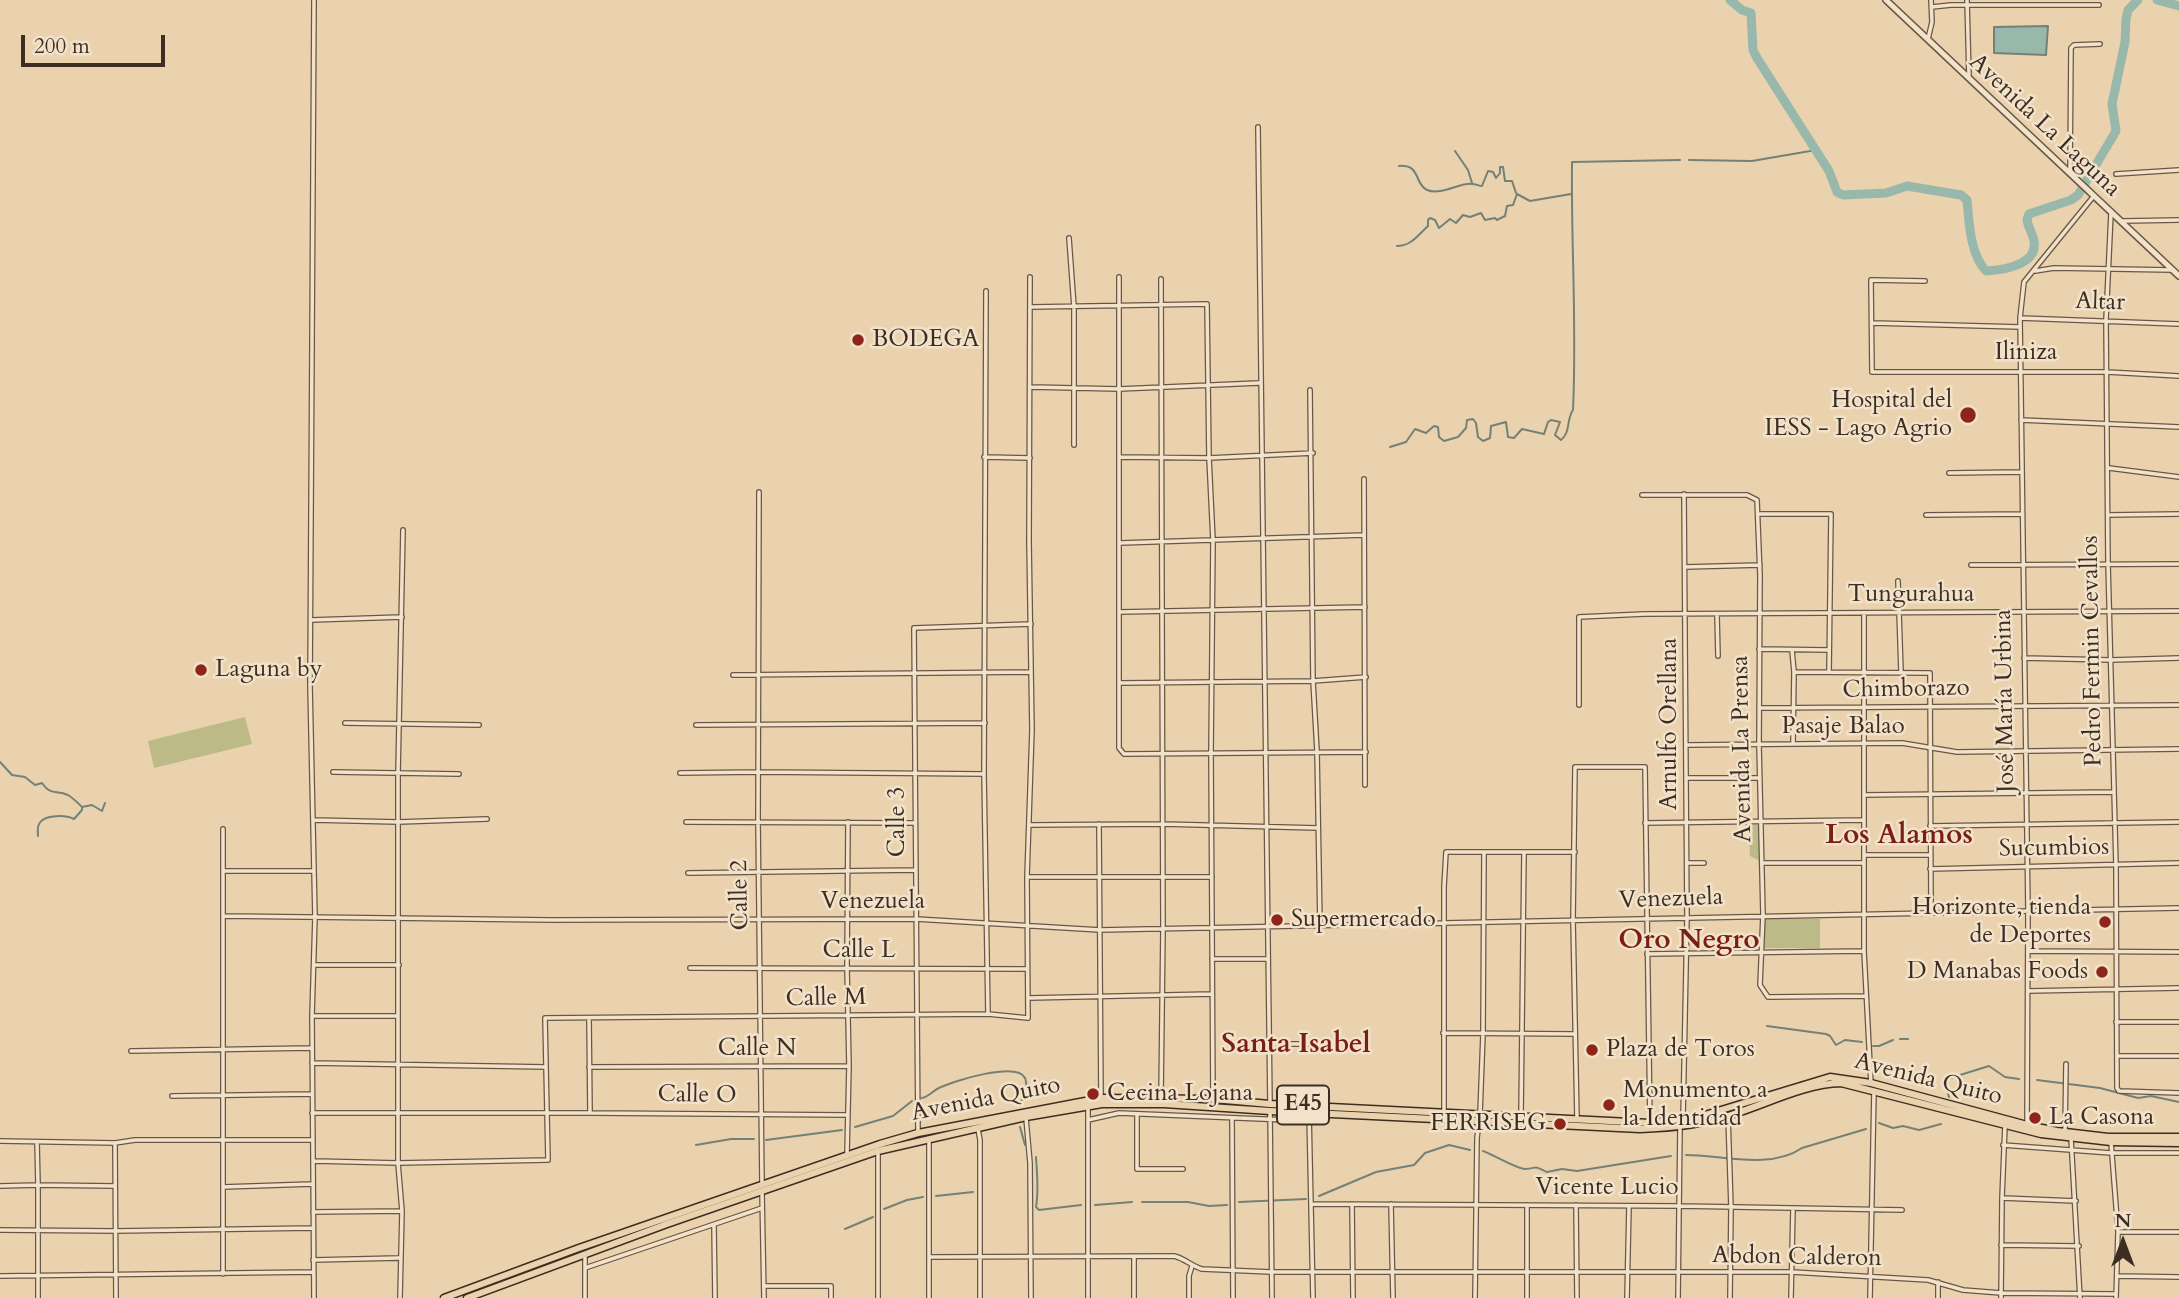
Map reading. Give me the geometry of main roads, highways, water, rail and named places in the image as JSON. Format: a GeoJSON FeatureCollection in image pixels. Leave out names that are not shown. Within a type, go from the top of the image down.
{"type":"FeatureCollection","features":[{"type":"Feature","properties":{"kind":"highway","name":"Avenida Quito"},"geometry":{"type":"LineString","coordinates":[[444,1298],[762,1187],[878,1151],[1026,1117],[1122,1102],[1444,1112],[1479,1118],[1521,1117],[1681,1124],[1817,1079],[1841,1078],[2005,1125],[2071,1139],[2111,1142],[2179,1140]]}},
{"type":"Feature","properties":{"kind":"highway","name":"Avenida Quito"},"geometry":{"type":"LineString","coordinates":[[467,1298],[847,1154],[918,1133],[1101,1098],[1213,1099],[1310,1113],[1479,1118],[1640,1129],[1728,1116],[1818,1085],[1841,1083],[1872,1087],[2065,1132],[2179,1140]]}},
{"type":"Feature","properties":{"kind":"waterway"},"geometry":{"type":"LineString","coordinates":[[1730,0],[1742,10],[1751,13],[1753,50],[1829,171],[1837,192],[1843,195],[1886,193],[1907,186],[1961,195],[1967,200],[1973,247],[1986,271],[2018,265],[2031,256],[2034,241],[2027,220],[2029,214],[2071,200],[2078,195],[2116,131],[2112,104],[2125,42],[2126,19],[2128,10],[2138,0]]}},
{"type":"Feature","properties":{"kind":"waterway"},"geometry":{"type":"LineString","coordinates":[[2157,0],[2179,6]]}},
{"type":"Feature","properties":{"kind":"waterway"},"geometry":{"type":"LineString","coordinates":[[1689,160],[1752,161],[1816,150]]}},
{"type":"Feature","properties":{"kind":"waterway"},"geometry":{"type":"LineString","coordinates":[[1455,151],[1468,170],[1472,183]]}},
{"type":"Feature","properties":{"kind":"waterway"},"geometry":{"type":"LineString","coordinates":[[1390,447],[1406,442],[1415,429],[1426,433],[1434,426],[1438,427],[1439,437],[1444,441],[1458,437],[1466,428],[1467,420],[1473,419],[1478,437],[1483,441],[1490,438],[1491,426],[1506,422],[1508,437],[1514,438],[1522,429],[1544,434],[1551,420],[1560,422],[1555,435],[1561,440],[1573,410],[1572,162],[1680,160]]}},
{"type":"Feature","properties":{"kind":"waterway"},"geometry":{"type":"LineString","coordinates":[[1399,166],[1411,168],[1423,187],[1433,191],[1467,184],[1482,186],[1488,171],[1493,172],[1496,178],[1500,167],[1503,167],[1505,181],[1512,181],[1516,193]]}},
{"type":"Feature","properties":{"kind":"waterway"},"geometry":{"type":"LineString","coordinates":[[1397,246],[1414,240],[1428,226],[1430,218],[1435,220],[1439,228],[1450,219],[1456,223],[1463,215],[1470,217],[1481,213],[1485,220],[1497,220],[1505,216],[1507,206],[1513,205],[1517,194],[1530,201],[1571,194]]}},
{"type":"Feature","properties":{"kind":"waterway"},"geometry":{"type":"LineString","coordinates":[[0,762],[12,775],[25,777],[35,785],[42,783],[51,791],[64,793],[82,807]]}},
{"type":"Feature","properties":{"kind":"waterway"},"geometry":{"type":"LineString","coordinates":[[38,836],[38,825],[45,818],[61,816],[74,819],[82,807],[92,805],[102,811],[105,803]]}},
{"type":"Feature","properties":{"kind":"waterway"},"geometry":{"type":"LineString","coordinates":[[1767,1026],[1826,1034],[1836,1045],[1845,1040],[1862,1042]]}},
{"type":"Feature","properties":{"kind":"waterway"},"geometry":{"type":"LineString","coordinates":[[1900,1039],[1908,1039]]}},
{"type":"Feature","properties":{"kind":"waterway"},"geometry":{"type":"LineString","coordinates":[[1873,1046],[1893,1040]]}},
{"type":"Feature","properties":{"kind":"waterway"},"geometry":{"type":"LineString","coordinates":[[1949,1097],[1944,1080],[1989,1066],[2005,1077],[2019,1079]]}},
{"type":"Feature","properties":{"kind":"waterway"},"geometry":{"type":"LineString","coordinates":[[922,1098],[938,1088],[958,1081],[1010,1071],[1020,1073],[1025,1078],[1026,1089],[1020,1104]]}},
{"type":"Feature","properties":{"kind":"waterway"},"geometry":{"type":"LineString","coordinates":[[2037,1080],[2100,1088],[2138,1098],[2151,1096],[2179,1102]]}},
{"type":"Feature","properties":{"kind":"waterway"},"geometry":{"type":"LineString","coordinates":[[855,1127],[893,1116],[912,1101]]}},
{"type":"Feature","properties":{"kind":"waterway"},"geometry":{"type":"LineString","coordinates":[[1879,1123],[1893,1128],[1903,1126],[1919,1130],[1941,1124]]}},
{"type":"Feature","properties":{"kind":"waterway"},"geometry":{"type":"LineString","coordinates":[[1020,1127],[1025,1145]]}},
{"type":"Feature","properties":{"kind":"waterway"},"geometry":{"type":"LineString","coordinates":[[1686,1155],[1745,1160],[1775,1158],[1866,1129]]}},
{"type":"Feature","properties":{"kind":"waterway"},"geometry":{"type":"LineString","coordinates":[[766,1140],[842,1130]]}},
{"type":"Feature","properties":{"kind":"waterway"},"geometry":{"type":"LineString","coordinates":[[696,1145],[731,1139],[754,1139]]}},
{"type":"Feature","properties":{"kind":"waterway"},"geometry":{"type":"LineString","coordinates":[[1319,1196],[1376,1172],[1414,1165],[1425,1153],[1449,1145],[1470,1150]]}},
{"type":"Feature","properties":{"kind":"waterway"},"geometry":{"type":"LineString","coordinates":[[1483,1151],[1521,1168],[1537,1168],[1547,1172],[1562,1169],[1577,1171],[1671,1156]]}},
{"type":"Feature","properties":{"kind":"waterway"},"geometry":{"type":"LineString","coordinates":[[1036,1157],[1036,1207],[1039,1210],[1081,1205]]}},
{"type":"Feature","properties":{"kind":"waterway"},"geometry":{"type":"LineString","coordinates":[[936,1196],[973,1192]]}},
{"type":"Feature","properties":{"kind":"waterway"},"geometry":{"type":"LineString","coordinates":[[884,1209],[923,1197]]}},
{"type":"Feature","properties":{"kind":"waterway"},"geometry":{"type":"LineString","coordinates":[[1239,1202],[1306,1199]]}},
{"type":"Feature","properties":{"kind":"waterway"},"geometry":{"type":"LineString","coordinates":[[1095,1205],[1132,1202]]}},
{"type":"Feature","properties":{"kind":"waterway"},"geometry":{"type":"LineString","coordinates":[[1142,1202],[1227,1205]]}},
{"type":"Feature","properties":{"kind":"waterway"},"geometry":{"type":"LineString","coordinates":[[845,1229],[873,1217]]}},
{"type":"Feature","properties":{"kind":"place","name":"BODEGA"},"geometry":{"type":"Point","coordinates":[858,340]}},
{"type":"Feature","properties":{"kind":"place","name":"Hospital del IESS - Lago Agrio"},"geometry":{"type":"Point","coordinates":[1968,415]}},
{"type":"Feature","properties":{"kind":"place","name":"Laguna by"},"geometry":{"type":"Point","coordinates":[201,670]}},
{"type":"Feature","properties":{"kind":"place","name":"Supermercado"},"geometry":{"type":"Point","coordinates":[1277,920]}},
{"type":"Feature","properties":{"kind":"place","name":"Horizonte, tienda de Deportes"},"geometry":{"type":"Point","coordinates":[2105,922]}},
{"type":"Feature","properties":{"kind":"place","name":"D Manabas Foods"},"geometry":{"type":"Point","coordinates":[2102,972]}},
{"type":"Feature","properties":{"kind":"place","name":"Plaza de Toros"},"geometry":{"type":"Point","coordinates":[1592,1050]}},
{"type":"Feature","properties":{"kind":"place","name":"Cecina Lojana"},"geometry":{"type":"Point","coordinates":[1093,1094]}},
{"type":"Feature","properties":{"kind":"place","name":"Monumento a la Identidad"},"geometry":{"type":"Point","coordinates":[1609,1105]}},
{"type":"Feature","properties":{"kind":"place","name":"La Casona"},"geometry":{"type":"Point","coordinates":[2035,1118]}},
{"type":"Feature","properties":{"kind":"place","name":"FERRISEG"},"geometry":{"type":"Point","coordinates":[1560,1124]}},
{"type":"Feature","properties":{"kind":"district","name":"Los Alamos"},"geometry":{"type":"Point","coordinates":[1899,837]}},
{"type":"Feature","properties":{"kind":"district","name":"Oro Negro"},"geometry":{"type":"Point","coordinates":[1689,942]}},
{"type":"Feature","properties":{"kind":"district","name":"Santa Isabel"},"geometry":{"type":"Point","coordinates":[1296,1046]}}]}
